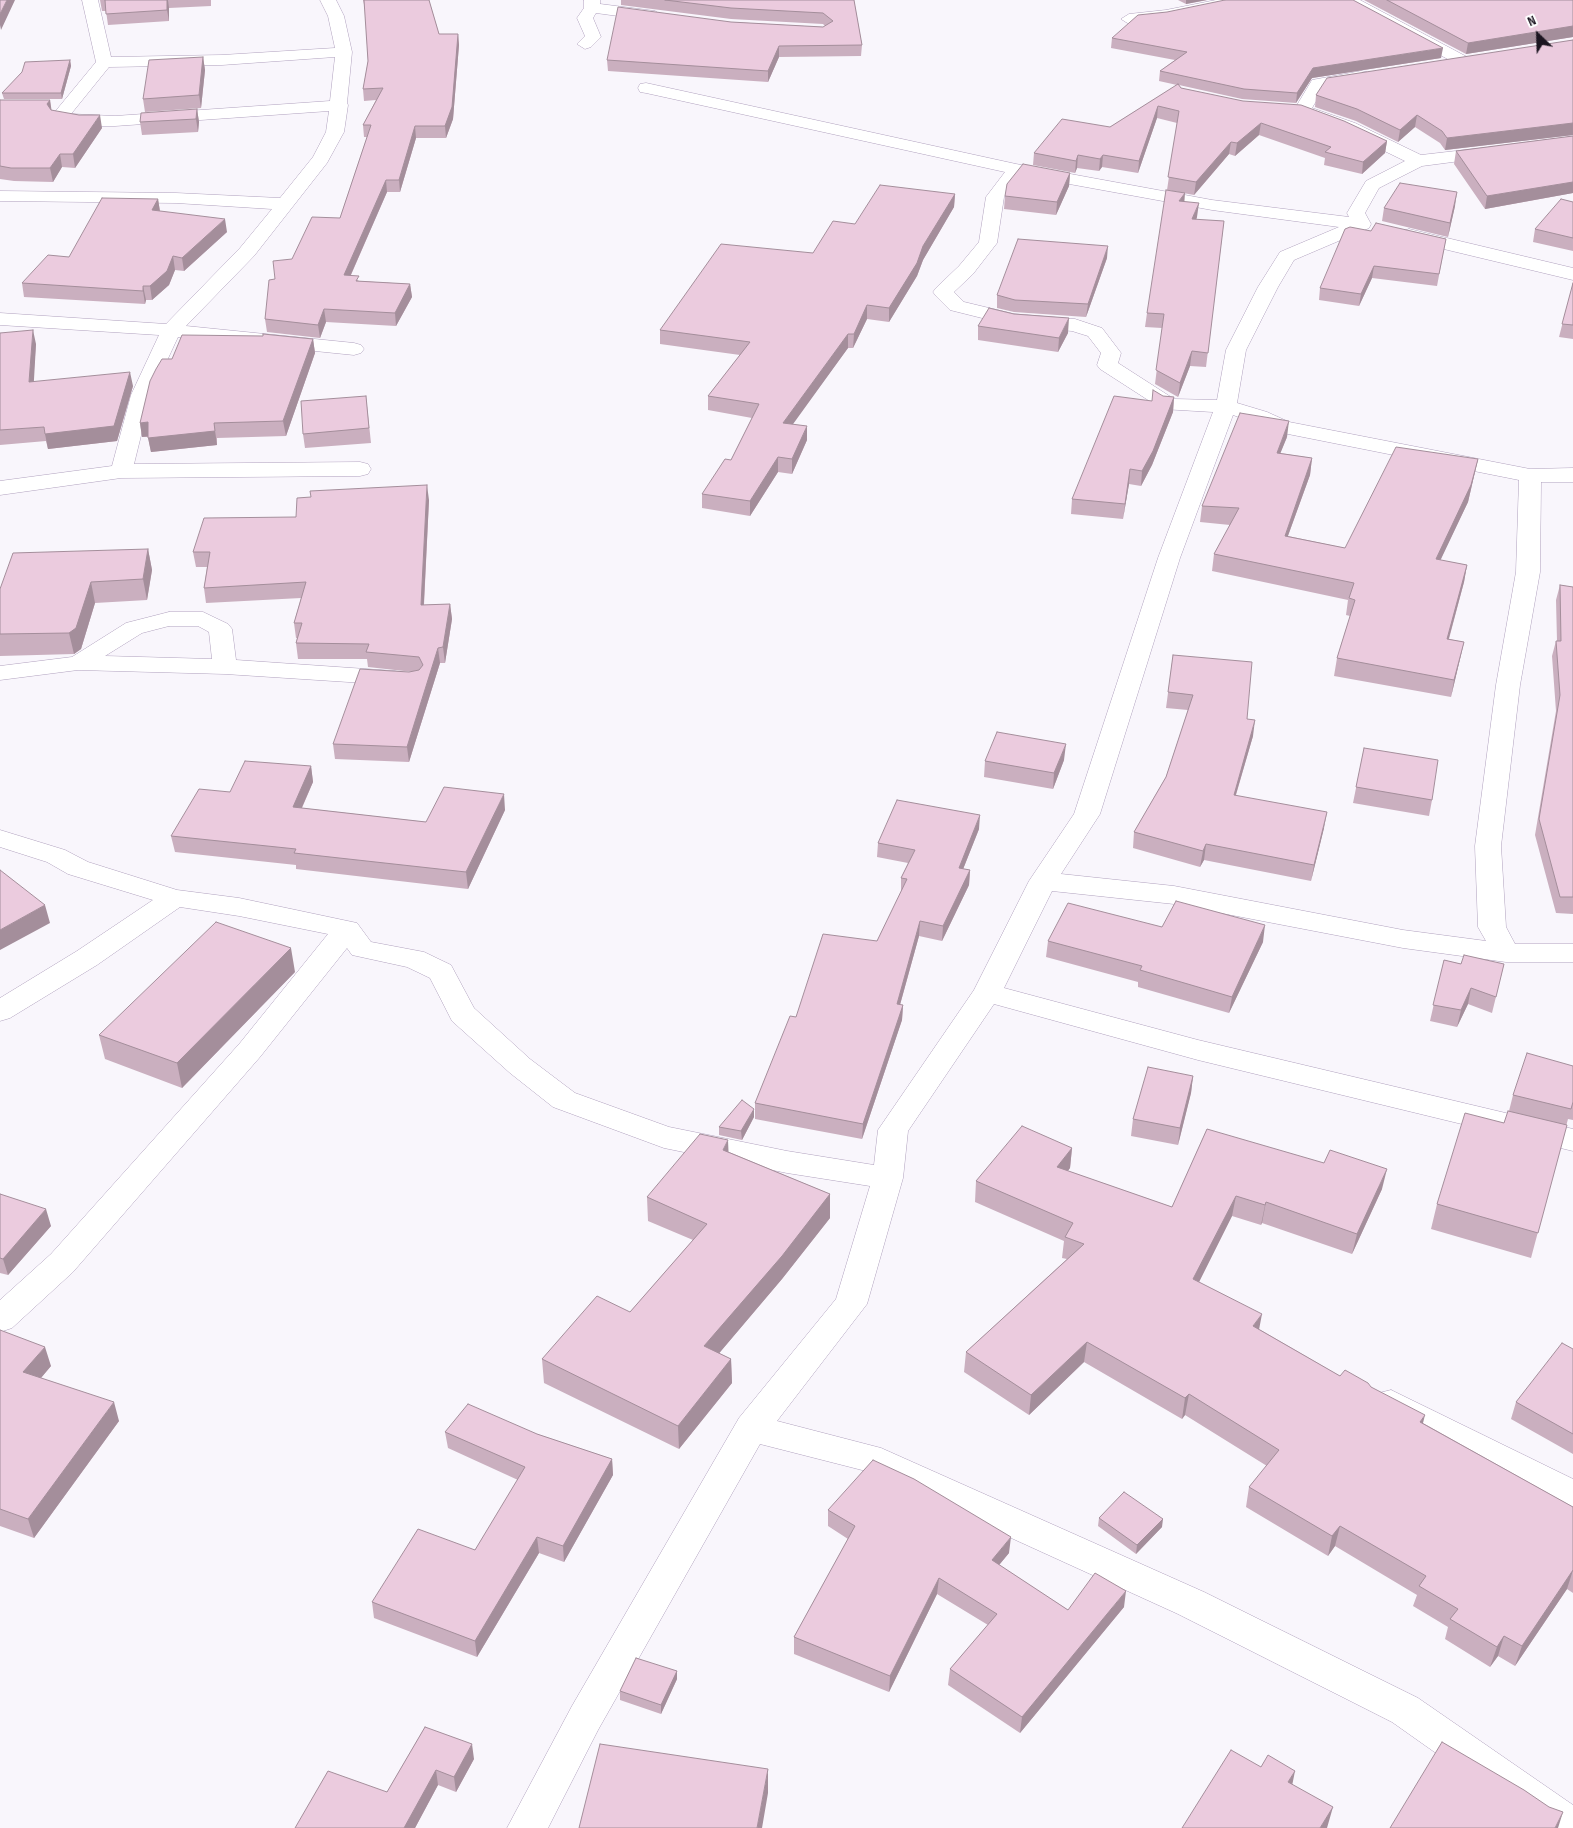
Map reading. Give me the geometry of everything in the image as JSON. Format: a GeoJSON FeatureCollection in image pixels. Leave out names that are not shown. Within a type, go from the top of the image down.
{"type":"FeatureCollection","features":[{"type":"Feature","properties":{"kind":"street"},"geometry":{"type":"LineString","coordinates":[[90,0],[104,62]]}},
{"type":"Feature","properties":{"kind":"street"},"geometry":{"type":"LineString","coordinates":[[121,471],[141,396],[171,330],[247,252],[321,160],[335,132],[340,105],[344,52],[336,16],[328,0]]}},
{"type":"Feature","properties":{"kind":"street"},"geometry":{"type":"LineString","coordinates":[[1129,19],[1166,15],[1238,0]]}},
{"type":"Feature","properties":{"kind":"street"},"geometry":{"type":"LineString","coordinates":[[1348,0],[1463,61]]}},
{"type":"Feature","properties":{"kind":"street"},"geometry":{"type":"LineString","coordinates":[[585,44],[593,36],[585,18],[592,4],[674,18]]}},
{"type":"Feature","properties":{"kind":"street"},"geometry":{"type":"LineString","coordinates":[[104,62],[222,60],[344,52]]}},
{"type":"Feature","properties":{"kind":"street"},"geometry":{"type":"LineString","coordinates":[[1436,65],[1481,58]]}},
{"type":"Feature","properties":{"kind":"street"},"geometry":{"type":"LineString","coordinates":[[104,62],[60,117],[81,121],[115,121],[340,105]]}},
{"type":"Feature","properties":{"kind":"street"},"geometry":{"type":"LineString","coordinates":[[1302,110],[1318,84],[1381,73]]}},
{"type":"Feature","properties":{"kind":"street"},"geometry":{"type":"LineString","coordinates":[[646,88],[1016,169],[1212,205],[1362,224],[1573,274]]}},
{"type":"Feature","properties":{"kind":"street"},"geometry":{"type":"LineString","coordinates":[[50,106],[69,106]]}},
{"type":"Feature","properties":{"kind":"street"},"geometry":{"type":"LineString","coordinates":[[1285,109],[1302,110],[1391,146],[1418,162]]}},
{"type":"Feature","properties":{"kind":"street"},"geometry":{"type":"LineString","coordinates":[[1362,224],[1356,213],[1372,185],[1418,162],[1505,150]]}},
{"type":"Feature","properties":{"kind":"street"},"geometry":{"type":"LineString","coordinates":[[1016,169],[995,197],[988,243],[966,270],[943,292],[957,306],[1014,320],[1075,325],[1095,332],[1111,352],[1106,365],[1130,378],[1169,405],[1226,406],[1260,416],[1282,427],[1356,440],[1530,476],[1573,475]]}},
{"type":"Feature","properties":{"kind":"street"},"geometry":{"type":"LineString","coordinates":[[0,196],[176,198],[286,204]]}},
{"type":"Feature","properties":{"kind":"street"},"geometry":{"type":"LineString","coordinates":[[527,1828],[585,1718],[751,1428],[852,1304],[888,1178],[893,1130],[986,993],[1042,881],[1086,814],[1168,558],[1226,406],[1236,350],[1287,256],[1362,224]]}},
{"type":"Feature","properties":{"kind":"street"},"geometry":{"type":"LineString","coordinates":[[0,319],[171,330],[354,349]]}},
{"type":"Feature","properties":{"kind":"street"},"geometry":{"type":"LineString","coordinates":[[1,491],[121,471],[360,469]]}},
{"type":"Feature","properties":{"kind":"street"},"geometry":{"type":"LineString","coordinates":[[1506,953],[1492,927],[1488,846],[1508,685],[1528,572],[1530,476]]}},
{"type":"Feature","properties":{"kind":"street"},"geometry":{"type":"LineString","coordinates":[[78,663],[134,628],[169,619],[203,619],[220,629],[225,667]]}},
{"type":"Feature","properties":{"kind":"street"},"geometry":{"type":"LineString","coordinates":[[0,673],[78,663],[225,667],[410,679]]}},
{"type":"Feature","properties":{"kind":"street"},"geometry":{"type":"LineString","coordinates":[[0,838],[56,856],[78,868],[175,898],[239,907],[346,929],[362,949],[414,959],[441,972],[462,1014],[520,1066],[564,1100],[664,1137],[787,1162],[888,1178]]}},
{"type":"Feature","properties":{"kind":"street"},"geometry":{"type":"LineString","coordinates":[[1042,881],[1174,895],[1403,939],[1506,953],[1573,953]]}},
{"type":"Feature","properties":{"kind":"street"},"geometry":{"type":"LineString","coordinates":[[0,1011],[87,958],[175,898]]}},
{"type":"Feature","properties":{"kind":"street"},"geometry":{"type":"LineString","coordinates":[[0,1319],[62,1263],[250,1050],[346,929]]}},
{"type":"Feature","properties":{"kind":"street"},"geometry":{"type":"LineString","coordinates":[[986,993],[1198,1050],[1573,1140]]}},
{"type":"Feature","properties":{"kind":"street"},"geometry":{"type":"LineString","coordinates":[[1378,1397],[1573,1495]]}},
{"type":"Feature","properties":{"kind":"street"},"geometry":{"type":"LineString","coordinates":[[751,1428],[869,1458],[1191,1603],[1405,1710],[1573,1826]]}},
{"type":"Feature","properties":{"kind":"building"},"geometry":{"type":"Polygon","coordinates":[[[0,0],[7,0],[0,14],[0,0]]]}},
{"type":"Feature","properties":{"kind":"building"},"geometry":{"type":"Polygon","coordinates":[[[105,0],[167,0],[167,10],[106,14],[105,0]]]}},
{"type":"Feature","properties":{"kind":"building"},"geometry":{"type":"Polygon","coordinates":[[[364,0],[429,0],[439,34],[458,34],[452,107],[445,126],[415,126],[399,180],[386,180],[344,275],[359,276],[356,281],[410,284],[395,313],[324,309],[318,325],[265,319],[269,280],[275,279],[273,261],[292,259],[312,217],[340,218],[371,125],[363,125],[383,88],[363,89],[368,61],[364,0]]]}},
{"type":"Feature","properties":{"kind":"building"},"geometry":{"type":"Polygon","coordinates":[[[665,0],[854,0],[862,45],[779,46],[768,71],[607,60],[618,7],[731,22],[823,27],[833,21],[823,13],[731,8],[665,0]]]}},
{"type":"Feature","properties":{"kind":"building"},"geometry":{"type":"Polygon","coordinates":[[[1225,0],[1353,0],[1443,48],[1313,68],[1297,93],[1244,89],[1160,71],[1187,52],[1112,38],[1138,15],[1167,12],[1225,0]]]}},
{"type":"Feature","properties":{"kind":"building"},"geometry":{"type":"Polygon","coordinates":[[[1387,0],[1573,0],[1573,26],[1468,43],[1387,0]]]}},
{"type":"Feature","properties":{"kind":"building"},"geometry":{"type":"Polygon","coordinates":[[[1573,40],[1573,123],[1447,138],[1442,131],[1417,115],[1400,130],[1357,109],[1316,95],[1327,78],[1573,40]]]}},
{"type":"Feature","properties":{"kind":"building"},"geometry":{"type":"Polygon","coordinates":[[[203,57],[199,95],[143,99],[149,60],[203,57]]]}},
{"type":"Feature","properties":{"kind":"building"},"geometry":{"type":"Polygon","coordinates":[[[70,60],[61,93],[2,93],[22,72],[25,62],[70,60]]]}},
{"type":"Feature","properties":{"kind":"building"},"geometry":{"type":"Polygon","coordinates":[[[1178,84],[1181,88],[1243,101],[1301,105],[1344,121],[1387,141],[1363,162],[1325,152],[1331,147],[1261,123],[1237,143],[1231,142],[1196,182],[1168,177],[1179,111],[1158,106],[1139,161],[1103,155],[1100,159],[1078,155],[1076,161],[1034,153],[1062,119],[1110,127],[1178,84]]]}},
{"type":"Feature","properties":{"kind":"building"},"geometry":{"type":"Polygon","coordinates":[[[0,100],[50,100],[47,104],[51,110],[79,115],[100,115],[73,154],[60,154],[50,168],[11,168],[0,166],[0,100]]]}},
{"type":"Feature","properties":{"kind":"building"},"geometry":{"type":"Polygon","coordinates":[[[197,109],[196,119],[140,122],[141,113],[197,109]]]}},
{"type":"Feature","properties":{"kind":"building"},"geometry":{"type":"Polygon","coordinates":[[[1573,136],[1573,182],[1487,196],[1456,151],[1573,136]]]}},
{"type":"Feature","properties":{"kind":"building"},"geometry":{"type":"Polygon","coordinates":[[[1023,164],[1070,173],[1057,202],[1005,196],[1007,184],[1023,164]]]}},
{"type":"Feature","properties":{"kind":"building"},"geometry":{"type":"Polygon","coordinates":[[[1400,183],[1457,192],[1450,223],[1384,208],[1400,183]]]}},
{"type":"Feature","properties":{"kind":"building"},"geometry":{"type":"Polygon","coordinates":[[[880,185],[955,194],[923,246],[917,263],[889,308],[867,305],[854,334],[848,334],[783,423],[807,426],[792,459],[778,457],[750,501],[702,494],[725,459],[731,460],[759,404],[708,396],[750,342],[660,330],[721,244],[813,253],[833,221],[855,224],[880,185]]]}},
{"type":"Feature","properties":{"kind":"building"},"geometry":{"type":"Polygon","coordinates":[[[1166,190],[1185,193],[1179,201],[1199,203],[1192,219],[1224,221],[1208,353],[1192,351],[1180,383],[1156,370],[1164,314],[1147,313],[1166,190]]]}},
{"type":"Feature","properties":{"kind":"building"},"geometry":{"type":"Polygon","coordinates":[[[102,198],[158,199],[152,210],[225,219],[182,258],[173,256],[167,271],[150,286],[143,286],[143,291],[22,283],[48,255],[69,257],[102,198]]]}},
{"type":"Feature","properties":{"kind":"building"},"geometry":{"type":"Polygon","coordinates":[[[1561,199],[1573,202],[1573,238],[1535,229],[1561,199]]]}},
{"type":"Feature","properties":{"kind":"building"},"geometry":{"type":"Polygon","coordinates":[[[1376,223],[1446,239],[1439,274],[1374,266],[1361,294],[1320,288],[1345,229],[1350,227],[1371,231],[1376,223]]]}},
{"type":"Feature","properties":{"kind":"building"},"geometry":{"type":"Polygon","coordinates":[[[1018,239],[1108,246],[1088,304],[1015,300],[997,295],[1018,239]]]}},
{"type":"Feature","properties":{"kind":"building"},"geometry":{"type":"Polygon","coordinates":[[[1573,283],[1573,325],[1562,324],[1573,283]]]}},
{"type":"Feature","properties":{"kind":"building"},"geometry":{"type":"Polygon","coordinates":[[[989,308],[1014,314],[1069,318],[1059,338],[978,326],[989,308]]]}},
{"type":"Feature","properties":{"kind":"building"},"geometry":{"type":"Polygon","coordinates":[[[33,330],[29,382],[130,372],[114,426],[45,434],[44,427],[0,430],[0,333],[33,330]]]}},
{"type":"Feature","properties":{"kind":"building"},"geometry":{"type":"Polygon","coordinates":[[[263,334],[313,339],[283,421],[214,423],[215,431],[148,438],[148,422],[140,423],[150,381],[162,359],[172,359],[182,335],[263,336],[263,334]]]}},
{"type":"Feature","properties":{"kind":"building"},"geometry":{"type":"Polygon","coordinates":[[[1153,390],[1163,396],[1174,397],[1153,451],[1142,471],[1130,469],[1125,504],[1072,499],[1114,396],[1152,401],[1153,390]]]}},
{"type":"Feature","properties":{"kind":"building"},"geometry":{"type":"Polygon","coordinates":[[[366,396],[369,428],[303,434],[301,401],[366,396]]]}},
{"type":"Feature","properties":{"kind":"building"},"geometry":{"type":"Polygon","coordinates":[[[1240,413],[1289,421],[1277,453],[1312,458],[1285,536],[1345,548],[1396,447],[1478,459],[1471,485],[1436,559],[1467,565],[1447,639],[1464,642],[1454,680],[1337,658],[1355,600],[1349,598],[1354,583],[1214,554],[1239,508],[1202,506],[1240,413]]]}},
{"type":"Feature","properties":{"kind":"building"},"geometry":{"type":"Polygon","coordinates":[[[427,485],[421,605],[450,604],[443,647],[438,648],[407,747],[333,744],[360,669],[409,672],[419,670],[423,665],[419,657],[366,652],[369,644],[296,643],[302,623],[294,623],[306,582],[204,588],[210,552],[193,552],[204,518],[296,517],[297,498],[311,497],[310,491],[427,485]]]}},
{"type":"Feature","properties":{"kind":"building"},"geometry":{"type":"Polygon","coordinates":[[[148,549],[143,579],[91,582],[76,628],[69,633],[0,634],[0,589],[13,553],[148,549]]]}},
{"type":"Feature","properties":{"kind":"building"},"geometry":{"type":"Polygon","coordinates":[[[1560,585],[1573,587],[1573,897],[1560,897],[1539,819],[1560,695],[1556,641],[1561,641],[1560,585]]]}},
{"type":"Feature","properties":{"kind":"building"},"geometry":{"type":"Polygon","coordinates":[[[1173,655],[1252,662],[1247,719],[1255,720],[1234,795],[1327,812],[1314,865],[1206,844],[1203,851],[1134,832],[1166,777],[1193,695],[1168,692],[1173,655]]]}},
{"type":"Feature","properties":{"kind":"building"},"geometry":{"type":"Polygon","coordinates":[[[997,732],[1066,744],[1054,773],[985,761],[997,732]]]}},
{"type":"Feature","properties":{"kind":"building"},"geometry":{"type":"Polygon","coordinates":[[[1364,748],[1438,760],[1432,800],[1356,787],[1364,748]]]}},
{"type":"Feature","properties":{"kind":"building"},"geometry":{"type":"Polygon","coordinates":[[[245,761],[311,766],[293,807],[426,822],[444,787],[504,794],[466,872],[294,853],[296,849],[171,836],[199,789],[230,792],[245,761]]]}},
{"type":"Feature","properties":{"kind":"building"},"geometry":{"type":"Polygon","coordinates":[[[897,800],[980,815],[959,868],[970,870],[943,926],[920,921],[897,1004],[903,1005],[863,1124],[755,1103],[790,1016],[796,1017],[823,934],[877,941],[907,879],[901,878],[915,850],[878,843],[897,800]]]}},
{"type":"Feature","properties":{"kind":"building"},"geometry":{"type":"Polygon","coordinates":[[[0,870],[45,905],[0,930],[0,870]]]}},
{"type":"Feature","properties":{"kind":"building"},"geometry":{"type":"Polygon","coordinates":[[[1176,901],[1265,925],[1232,997],[1140,970],[1142,966],[1048,941],[1068,903],[1162,927],[1176,901]]]}},
{"type":"Feature","properties":{"kind":"building"},"geometry":{"type":"Polygon","coordinates":[[[216,922],[291,948],[177,1063],[99,1035],[216,922]]]}},
{"type":"Feature","properties":{"kind":"building"},"geometry":{"type":"Polygon","coordinates":[[[1464,955],[1504,964],[1496,997],[1471,988],[1461,1010],[1433,1005],[1444,960],[1461,964],[1464,955]]]}},
{"type":"Feature","properties":{"kind":"building"},"geometry":{"type":"Polygon","coordinates":[[[1527,1053],[1573,1066],[1573,1102],[1571,1109],[1513,1095],[1527,1053]]]}},
{"type":"Feature","properties":{"kind":"building"},"geometry":{"type":"Polygon","coordinates":[[[1148,1067],[1193,1076],[1180,1128],[1133,1119],[1148,1067]]]}},
{"type":"Feature","properties":{"kind":"building"},"geometry":{"type":"Polygon","coordinates":[[[742,1100],[754,1109],[741,1131],[719,1127],[742,1100]]]}},
{"type":"Feature","properties":{"kind":"building"},"geometry":{"type":"Polygon","coordinates":[[[1508,1111],[1567,1125],[1538,1233],[1437,1204],[1465,1113],[1504,1123],[1508,1111]]]}},
{"type":"Feature","properties":{"kind":"building"},"geometry":{"type":"Polygon","coordinates":[[[1022,1126],[1072,1148],[1057,1167],[1172,1207],[1207,1129],[1324,1163],[1330,1150],[1387,1169],[1357,1234],[1266,1202],[1265,1205],[1236,1196],[1193,1279],[1262,1314],[1253,1326],[1340,1376],[1345,1370],[1368,1383],[1371,1387],[1425,1415],[1420,1422],[1573,1507],[1573,1570],[1522,1646],[1504,1636],[1497,1647],[1450,1619],[1458,1609],[1419,1586],[1426,1576],[1340,1526],[1332,1536],[1249,1487],[1279,1450],[1189,1394],[1185,1398],[1087,1342],[1031,1395],[966,1352],[1084,1244],[1065,1237],[1073,1223],[976,1181],[1022,1126]]]}},
{"type":"Feature","properties":{"kind":"building"},"geometry":{"type":"Polygon","coordinates":[[[700,1134],[728,1140],[723,1150],[830,1194],[782,1256],[704,1346],[731,1359],[678,1426],[542,1359],[597,1296],[630,1312],[707,1224],[647,1197],[700,1134]]]}},
{"type":"Feature","properties":{"kind":"building"},"geometry":{"type":"Polygon","coordinates":[[[0,1194],[46,1209],[3,1259],[0,1258],[0,1194]]]}},
{"type":"Feature","properties":{"kind":"building"},"geometry":{"type":"Polygon","coordinates":[[[0,1330],[45,1347],[23,1372],[114,1402],[28,1519],[0,1509],[0,1330]]]}},
{"type":"Feature","properties":{"kind":"building"},"geometry":{"type":"Polygon","coordinates":[[[1562,1343],[1573,1349],[1573,1434],[1516,1402],[1562,1343]]]}},
{"type":"Feature","properties":{"kind":"building"},"geometry":{"type":"Polygon","coordinates":[[[468,1404],[537,1434],[612,1459],[563,1546],[537,1537],[475,1641],[372,1602],[418,1529],[475,1550],[525,1467],[445,1432],[468,1404]]]}},
{"type":"Feature","properties":{"kind":"building"},"geometry":{"type":"Polygon","coordinates":[[[873,1460],[914,1479],[1011,1537],[992,1560],[1068,1610],[1095,1573],[1126,1591],[1022,1717],[950,1669],[997,1614],[939,1578],[890,1676],[794,1637],[855,1526],[828,1510],[873,1460]]]}},
{"type":"Feature","properties":{"kind":"building"},"geometry":{"type":"Polygon","coordinates":[[[1124,1492],[1163,1519],[1137,1545],[1099,1518],[1124,1492]]]}},
{"type":"Feature","properties":{"kind":"building"},"geometry":{"type":"Polygon","coordinates":[[[636,1658],[677,1671],[661,1705],[620,1691],[636,1658]]]}},
{"type":"Feature","properties":{"kind":"building"},"geometry":{"type":"Polygon","coordinates":[[[425,1727],[472,1744],[454,1777],[436,1770],[404,1828],[295,1828],[328,1771],[387,1792],[425,1727]]]}},
{"type":"Feature","properties":{"kind":"building"},"geometry":{"type":"Polygon","coordinates":[[[1442,1742],[1524,1790],[1549,1807],[1563,1812],[1555,1828],[1390,1828],[1442,1742]]]}},
{"type":"Feature","properties":{"kind":"building"},"geometry":{"type":"Polygon","coordinates":[[[600,1744],[768,1769],[757,1828],[579,1828],[600,1744]]]}},
{"type":"Feature","properties":{"kind":"building"},"geometry":{"type":"Polygon","coordinates":[[[1231,1750],[1261,1767],[1268,1755],[1295,1771],[1288,1782],[1333,1807],[1320,1828],[1182,1828],[1231,1750]]]}}]}
